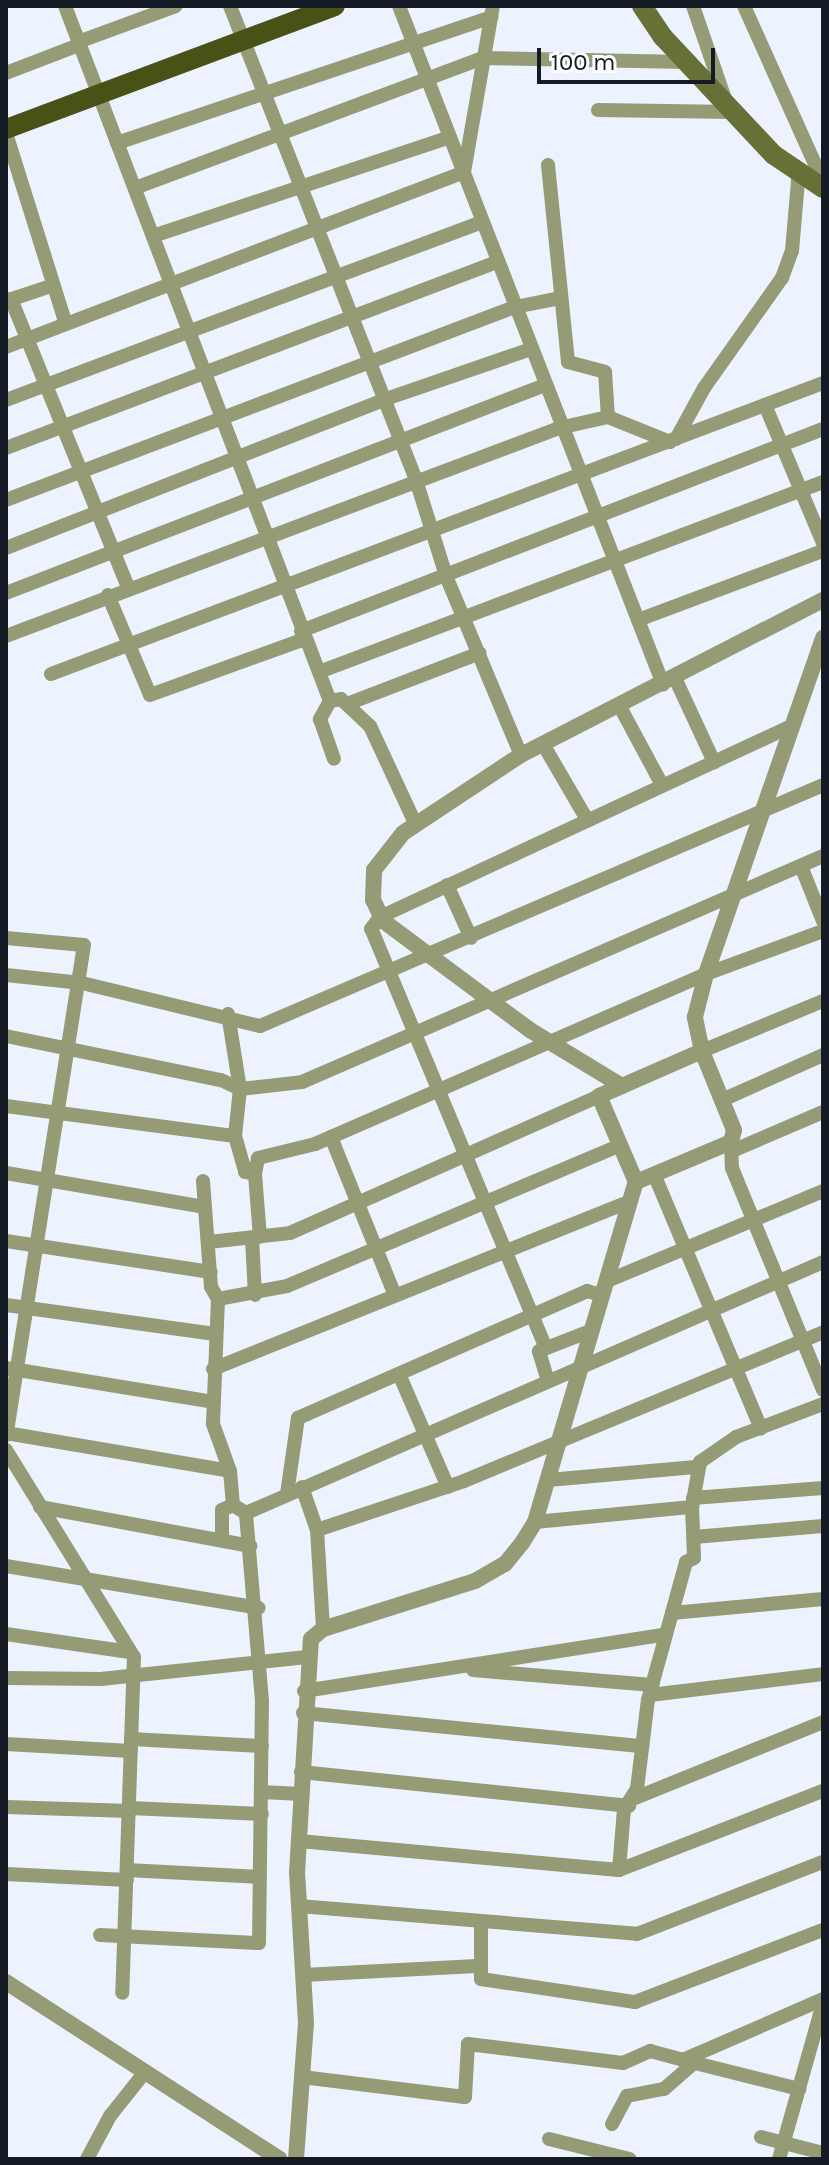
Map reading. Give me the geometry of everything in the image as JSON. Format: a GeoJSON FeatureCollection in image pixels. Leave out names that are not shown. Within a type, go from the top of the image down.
{"type":"FeatureCollection","features":[{"type":"Feature","properties":{"kind":"main road"},"geometry":{"type":"LineString","coordinates":[[6,131],[97,93],[335,6]]}},
{"type":"Feature","properties":{"kind":"main road"},"geometry":{"type":"LineString","coordinates":[[642,6],[686,62],[774,155],[823,188]]}},
{"type":"Feature","properties":{"kind":"street"},"geometry":{"type":"LineString","coordinates":[[65,6],[254,494],[303,635],[330,701],[320,719],[334,759]]}},
{"type":"Feature","properties":{"kind":"street"},"geometry":{"type":"LineString","coordinates":[[6,73],[176,6]]}},
{"type":"Feature","properties":{"kind":"street"},"geometry":{"type":"LineString","coordinates":[[230,6],[416,480],[446,576],[521,755]]}},
{"type":"Feature","properties":{"kind":"street"},"geometry":{"type":"LineString","coordinates":[[399,6],[545,385],[576,474],[638,620],[714,762]]}},
{"type":"Feature","properties":{"kind":"street"},"geometry":{"type":"LineString","coordinates":[[598,110],[730,109],[693,6]]}},
{"type":"Feature","properties":{"kind":"street"},"geometry":{"type":"LineString","coordinates":[[744,6],[823,182]]}},
{"type":"Feature","properties":{"kind":"street"},"geometry":{"type":"LineString","coordinates":[[117,143],[492,11]]}},
{"type":"Feature","properties":{"kind":"street"},"geometry":{"type":"LineString","coordinates":[[464,172],[492,11]]}},
{"type":"Feature","properties":{"kind":"street"},"geometry":{"type":"LineString","coordinates":[[135,188],[482,58],[686,62]]}},
{"type":"Feature","properties":{"kind":"street"},"geometry":{"type":"LineString","coordinates":[[6,131],[51,286],[66,324]]}},
{"type":"Feature","properties":{"kind":"street"},"geometry":{"type":"LineString","coordinates":[[153,236],[450,137]]}},
{"type":"Feature","properties":{"kind":"street"},"geometry":{"type":"LineString","coordinates":[[548,165],[568,362],[605,372],[608,417]]}},
{"type":"Feature","properties":{"kind":"street"},"geometry":{"type":"LineString","coordinates":[[673,440],[704,388],[782,278],[792,251],[799,170]]}},
{"type":"Feature","properties":{"kind":"street"},"geometry":{"type":"LineString","coordinates":[[6,347],[464,172]]}},
{"type":"Feature","properties":{"kind":"street"},"geometry":{"type":"LineString","coordinates":[[6,400],[482,222]]}},
{"type":"Feature","properties":{"kind":"street"},"geometry":{"type":"LineString","coordinates":[[6,448],[497,262]]}},
{"type":"Feature","properties":{"kind":"street"},"geometry":{"type":"LineString","coordinates":[[51,286],[9,300],[129,589]]}},
{"type":"Feature","properties":{"kind":"street"},"geometry":{"type":"LineString","coordinates":[[6,500],[515,307],[561,298]]}},
{"type":"Feature","properties":{"kind":"street"},"geometry":{"type":"LineString","coordinates":[[6,548],[383,400],[531,349]]}},
{"type":"Feature","properties":{"kind":"street"},"geometry":{"type":"LineString","coordinates":[[51,674],[432,533],[576,474],[823,383]]}},
{"type":"Feature","properties":{"kind":"street"},"geometry":{"type":"LineString","coordinates":[[6,593],[113,548],[545,385]]}},
{"type":"Feature","properties":{"kind":"street"},"geometry":{"type":"LineString","coordinates":[[765,405],[823,543]]}},
{"type":"Feature","properties":{"kind":"street"},"geometry":{"type":"LineString","coordinates":[[6,636],[108,595],[559,428],[608,417],[673,440]]}},
{"type":"Feature","properties":{"kind":"street"},"geometry":{"type":"LineString","coordinates":[[108,595],[150,695],[823,429]]}},
{"type":"Feature","properties":{"kind":"street"},"geometry":{"type":"LineString","coordinates":[[319,672],[823,482]]}},
{"type":"Feature","properties":{"kind":"street"},"geometry":{"type":"LineString","coordinates":[[638,620],[823,551]]}},
{"type":"Feature","properties":{"kind":"street"},"geometry":{"type":"LineString","coordinates":[[622,1086],[550,1043],[380,917],[373,900],[374,870],[415,823],[521,755],[823,600]]}},
{"type":"Feature","properties":{"kind":"street"},"geometry":{"type":"LineString","coordinates":[[823,638],[759,814],[706,974],[695,1017],[702,1051],[722,1100],[732,1147],[732,1168],[823,1390]]}},
{"type":"Feature","properties":{"kind":"street"},"geometry":{"type":"LineString","coordinates":[[330,701],[347,704],[480,653]]}},
{"type":"Feature","properties":{"kind":"street"},"geometry":{"type":"LineString","coordinates":[[347,704],[387,753],[415,823]]}},
{"type":"Feature","properties":{"kind":"street"},"geometry":{"type":"LineString","coordinates":[[619,705],[662,785]]}},
{"type":"Feature","properties":{"kind":"street"},"geometry":{"type":"LineString","coordinates":[[545,1346],[489,1201],[371,929],[380,917],[586,818],[793,725]]}},
{"type":"Feature","properties":{"kind":"street"},"geometry":{"type":"LineString","coordinates":[[543,744],[586,818]]}},
{"type":"Feature","properties":{"kind":"street"},"geometry":{"type":"LineString","coordinates":[[6,975],[82,983],[228,1014],[260,1026],[390,973],[823,785]]}},
{"type":"Feature","properties":{"kind":"street"},"geometry":{"type":"LineString","coordinates":[[6,1036],[66,1047],[240,1089],[302,1082],[493,1002],[823,856]]}},
{"type":"Feature","properties":{"kind":"street"},"geometry":{"type":"LineString","coordinates":[[801,866],[823,921]]}},
{"type":"Feature","properties":{"kind":"street"},"geometry":{"type":"LineString","coordinates":[[447,885],[471,938]]}},
{"type":"Feature","properties":{"kind":"street"},"geometry":{"type":"LineString","coordinates":[[255,1295],[255,1174],[258,1158],[331,1137],[706,974],[823,931]]}},
{"type":"Feature","properties":{"kind":"street"},"geometry":{"type":"LineString","coordinates":[[6,938],[84,945],[82,983],[66,1047],[39,1241],[28,1305],[12,1368],[6,1434],[230,1471]]}},
{"type":"Feature","properties":{"kind":"street"},"geometry":{"type":"LineString","coordinates":[[209,1242],[290,1233],[356,1200],[823,1001]]}},
{"type":"Feature","properties":{"kind":"street"},"geometry":{"type":"LineString","coordinates":[[228,1014],[240,1089],[235,1136],[245,1172],[255,1174]]}},
{"type":"Feature","properties":{"kind":"street"},"geometry":{"type":"LineString","coordinates":[[722,1100],[823,1055]]}},
{"type":"Feature","properties":{"kind":"street"},"geometry":{"type":"LineString","coordinates":[[599,1096],[636,1182]]}},
{"type":"Feature","properties":{"kind":"street"},"geometry":{"type":"LineString","coordinates":[[6,1106],[57,1110],[121,1125],[235,1136]]}},
{"type":"Feature","properties":{"kind":"street"},"geometry":{"type":"LineString","coordinates":[[296,2159],[302,2077],[303,1975],[299,1841],[304,1691],[311,1639],[323,1629],[475,1581],[505,1564],[535,1522],[626,1203],[636,1182],[823,1112]]}},
{"type":"Feature","properties":{"kind":"street"},"geometry":{"type":"LineString","coordinates":[[331,1137],[394,1293]]}},
{"type":"Feature","properties":{"kind":"street"},"geometry":{"type":"LineString","coordinates":[[218,1299],[255,1295],[378,1252],[620,1145]]}},
{"type":"Feature","properties":{"kind":"street"},"geometry":{"type":"LineString","coordinates":[[6,1173],[48,1177],[204,1207]]}},
{"type":"Feature","properties":{"kind":"street"},"geometry":{"type":"LineString","coordinates":[[654,1174],[761,1428]]}},
{"type":"Feature","properties":{"kind":"street"},"geometry":{"type":"LineString","coordinates":[[203,1181],[211,1272],[218,1299],[213,1424],[230,1471],[233,1505]]}},
{"type":"Feature","properties":{"kind":"street"},"geometry":{"type":"LineString","coordinates":[[287,1494],[298,1418],[587,1291],[604,1288],[685,1248],[823,1191]]}},
{"type":"Feature","properties":{"kind":"street"},"geometry":{"type":"LineString","coordinates":[[213,1369],[394,1293],[626,1203]]}},
{"type":"Feature","properties":{"kind":"street"},"geometry":{"type":"LineString","coordinates":[[6,1241],[39,1241],[211,1272]]}},
{"type":"Feature","properties":{"kind":"street"},"geometry":{"type":"LineString","coordinates":[[246,1513],[823,1262]]}},
{"type":"Feature","properties":{"kind":"street"},"geometry":{"type":"LineString","coordinates":[[6,1305],[28,1305],[215,1334]]}},
{"type":"Feature","properties":{"kind":"street"},"geometry":{"type":"LineString","coordinates":[[548,1381],[539,1351],[545,1346],[590,1331]]}},
{"type":"Feature","properties":{"kind":"street"},"geometry":{"type":"LineString","coordinates":[[317,1530],[448,1487],[823,1332]]}},
{"type":"Feature","properties":{"kind":"street"},"geometry":{"type":"LineString","coordinates":[[12,1368],[213,1402]]}},
{"type":"Feature","properties":{"kind":"street"},"geometry":{"type":"LineString","coordinates":[[399,1374],[448,1487]]}},
{"type":"Feature","properties":{"kind":"street"},"geometry":{"type":"LineString","coordinates":[[548,1480],[698,1467],[736,1437],[823,1404]]}},
{"type":"Feature","properties":{"kind":"street"},"geometry":{"type":"LineString","coordinates":[[6,1450],[130,1652],[134,1675],[122,1993]]}},
{"type":"Feature","properties":{"kind":"street"},"geometry":{"type":"LineString","coordinates":[[619,1870],[651,1690],[686,1562],[694,1558],[692,1502],[698,1467]]}},
{"type":"Feature","properties":{"kind":"street"},"geometry":{"type":"LineString","coordinates":[[302,1487],[317,1530],[323,1629]]}},
{"type":"Feature","properties":{"kind":"street"},"geometry":{"type":"LineString","coordinates":[[535,1522],[823,1488]]}},
{"type":"Feature","properties":{"kind":"street"},"geometry":{"type":"LineString","coordinates":[[233,1505],[246,1513]]}},
{"type":"Feature","properties":{"kind":"street"},"geometry":{"type":"LineString","coordinates":[[222,1538],[222,1510],[233,1505]]}},
{"type":"Feature","properties":{"kind":"street"},"geometry":{"type":"LineString","coordinates":[[40,1507],[222,1538],[250,1546]]}},
{"type":"Feature","properties":{"kind":"street"},"geometry":{"type":"LineString","coordinates":[[100,1935],[259,1943],[262,1746],[259,1608],[246,1513]]}},
{"type":"Feature","properties":{"kind":"street"},"geometry":{"type":"LineString","coordinates":[[694,1537],[823,1526]]}},
{"type":"Feature","properties":{"kind":"street"},"geometry":{"type":"LineString","coordinates":[[6,1566],[259,1608]]}},
{"type":"Feature","properties":{"kind":"street"},"geometry":{"type":"LineString","coordinates":[[672,1613],[823,1599]]}},
{"type":"Feature","properties":{"kind":"street"},"geometry":{"type":"LineString","coordinates":[[6,1634],[130,1652]]}},
{"type":"Feature","properties":{"kind":"street"},"geometry":{"type":"LineString","coordinates":[[304,1691],[666,1634]]}},
{"type":"Feature","properties":{"kind":"street"},"geometry":{"type":"LineString","coordinates":[[6,1678],[134,1675],[307,1657]]}},
{"type":"Feature","properties":{"kind":"street"},"geometry":{"type":"LineString","coordinates":[[454,1668],[651,1690],[823,1674]]}},
{"type":"Feature","properties":{"kind":"street"},"geometry":{"type":"LineString","coordinates":[[303,1713],[642,1746]]}},
{"type":"Feature","properties":{"kind":"street"},"geometry":{"type":"LineString","coordinates":[[301,1772],[632,1802],[823,1722]]}},
{"type":"Feature","properties":{"kind":"street"},"geometry":{"type":"LineString","coordinates":[[6,1744],[262,1746]]}},
{"type":"Feature","properties":{"kind":"street"},"geometry":{"type":"LineString","coordinates":[[299,1841],[619,1870],[823,1791]]}},
{"type":"Feature","properties":{"kind":"street"},"geometry":{"type":"LineString","coordinates":[[262,1792],[301,1794]]}},
{"type":"Feature","properties":{"kind":"street"},"geometry":{"type":"LineString","coordinates":[[6,1807],[262,1814]]}},
{"type":"Feature","properties":{"kind":"street"},"geometry":{"type":"LineString","coordinates":[[299,1906],[637,1934],[823,1862]]}},
{"type":"Feature","properties":{"kind":"street"},"geometry":{"type":"LineString","coordinates":[[6,1874],[260,1877]]}},
{"type":"Feature","properties":{"kind":"street"},"geometry":{"type":"LineString","coordinates":[[481,1922],[477,1966],[481,1979],[503,1987],[635,2002],[823,1930]]}},
{"type":"Feature","properties":{"kind":"street"},"geometry":{"type":"LineString","coordinates":[[303,1975],[477,1966]]}},
{"type":"Feature","properties":{"kind":"street"},"geometry":{"type":"LineString","coordinates":[[6,1982],[280,2159]]}},
{"type":"Feature","properties":{"kind":"street"},"geometry":{"type":"LineString","coordinates":[[612,2124],[627,2096],[664,2089],[688,2061],[823,2001]]}},
{"type":"Feature","properties":{"kind":"street"},"geometry":{"type":"LineString","coordinates":[[779,2159],[823,2001]]}},
{"type":"Feature","properties":{"kind":"street"},"geometry":{"type":"LineString","coordinates":[[302,2077],[465,2097],[468,2044],[623,2063],[650,2051],[799,2089]]}},
{"type":"Feature","properties":{"kind":"street"},"geometry":{"type":"LineString","coordinates":[[87,2159],[110,2116],[145,2072]]}},
{"type":"Feature","properties":{"kind":"street"},"geometry":{"type":"LineString","coordinates":[[761,2137],[823,2153]]}},
{"type":"Feature","properties":{"kind":"street"},"geometry":{"type":"LineString","coordinates":[[549,2139],[630,2159]]}}]}
